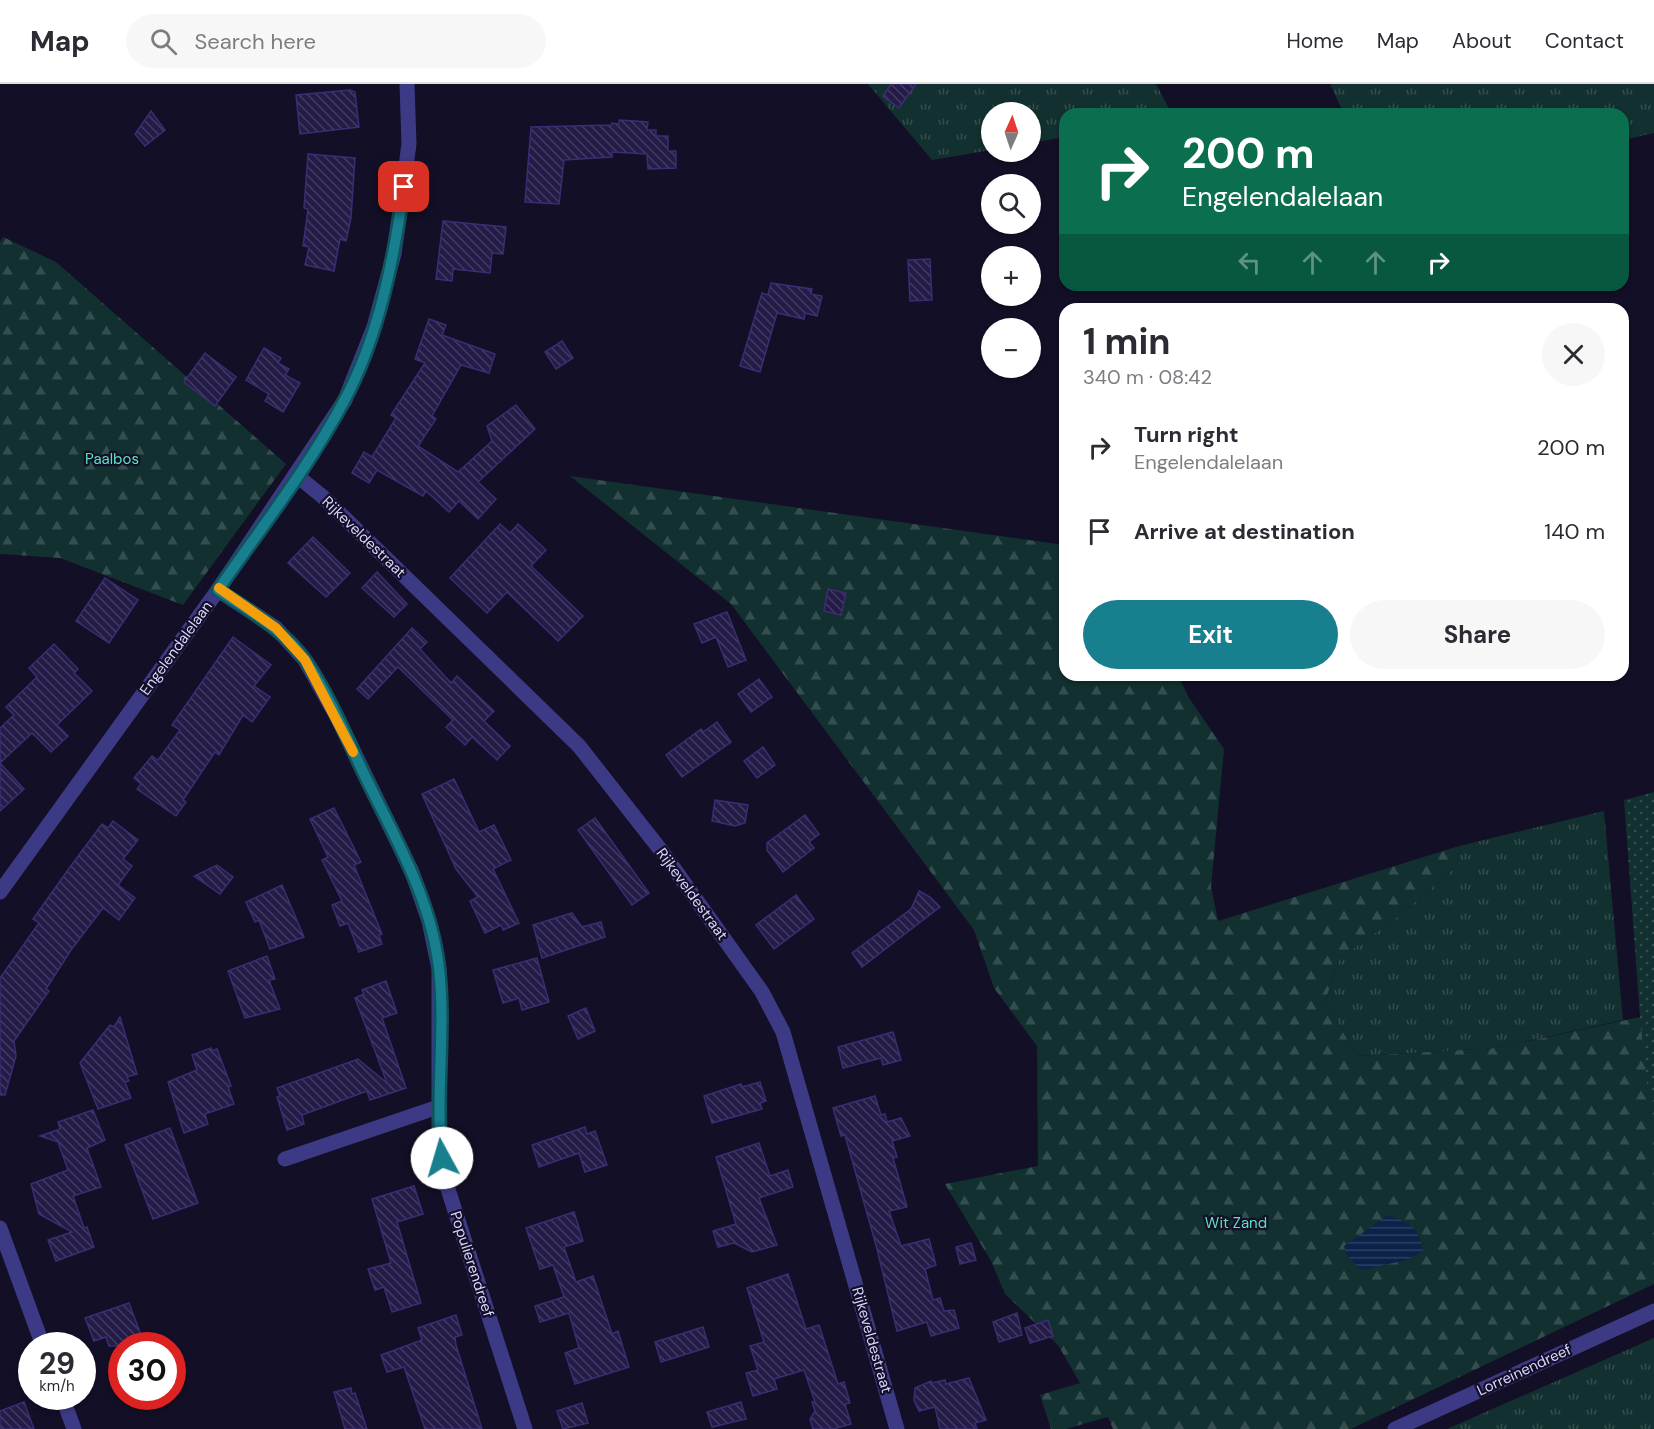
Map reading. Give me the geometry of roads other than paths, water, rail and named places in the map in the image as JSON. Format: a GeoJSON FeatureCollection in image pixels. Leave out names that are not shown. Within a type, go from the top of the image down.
{"type":"FeatureCollection","features":[{"type":"Feature","properties":{"kind":"street","name":"Engelendalelaan"},"geometry":{"type":"LineString","coordinates":[[0,892],[218,590],[345,400],[374,327],[394,254],[408,155],[407,84]]}},
{"type":"Feature","properties":{"kind":"street","name":"Rijkeveldestraat"},"geometry":{"type":"LineString","coordinates":[[296,475],[331,504],[579,746],[663,854],[762,992],[783,1032],[897,1429]]}},
{"type":"Feature","properties":{"kind":"street","name":"Populierendreef"},"geometry":{"type":"LineString","coordinates":[[218,590],[276,628],[305,660],[336,715],[412,872],[429,921],[439,969],[438,1107],[442,1158],[448,1189],[525,1429]]}},
{"type":"Feature","properties":{"kind":"street"},"geometry":{"type":"LineString","coordinates":[[285,1159],[438,1107]]}},
{"type":"Feature","properties":{"kind":"street"},"geometry":{"type":"LineString","coordinates":[[0,1228],[38,1332]]}},
{"type":"Feature","properties":{"kind":"street","name":"Lorreinendreef"},"geometry":{"type":"LineString","coordinates":[[1395,1429],[1654,1311]]}},
{"type":"Feature","properties":{"kind":"street"},"geometry":{"type":"LineString","coordinates":[[67,1410],[74,1429]]}},
{"type":"Feature","properties":{"kind":"water"},"geometry":{"type":"Polygon","coordinates":[[[1388,1215],[1416,1231],[1423,1251],[1407,1260],[1361,1270],[1346,1254],[1344,1246],[1388,1215]]]}},
{"type":"Feature","properties":{"kind":"park label","name":"Paalbos"},"geometry":{"type":"Point","coordinates":[112,459]}},
{"type":"Feature","properties":{"kind":"park label","name":"Wit Zand"},"geometry":{"type":"Point","coordinates":[1236,1223]}}]}
